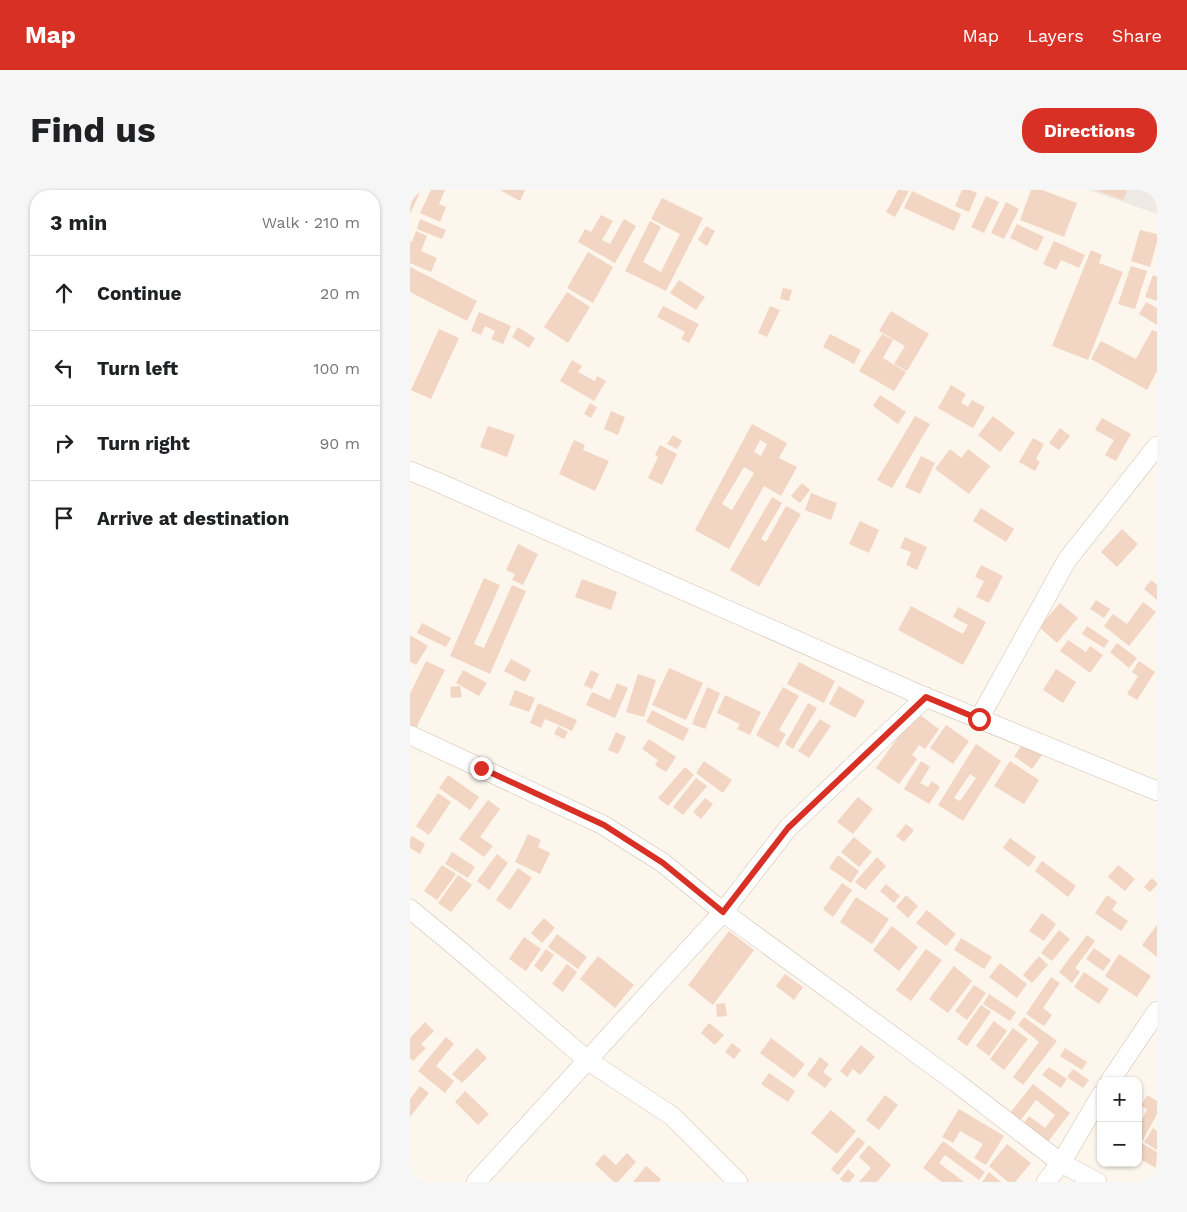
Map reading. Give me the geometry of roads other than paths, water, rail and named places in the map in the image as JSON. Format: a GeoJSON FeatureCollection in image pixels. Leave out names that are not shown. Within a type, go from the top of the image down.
{"type":"FeatureCollection","features":[{"type":"Feature","properties":{"kind":"street"},"geometry":{"type":"LineString","coordinates":[[979,719],[1067,560],[1157,446]]}},
{"type":"Feature","properties":{"kind":"street"},"geometry":{"type":"LineString","coordinates":[[410,471],[926,697],[1157,791]]}},
{"type":"Feature","properties":{"kind":"street"},"geometry":{"type":"LineString","coordinates":[[476,1182],[723,912],[788,828],[926,697]]}},
{"type":"Feature","properties":{"kind":"street"},"geometry":{"type":"LineString","coordinates":[[410,735],[604,825],[663,863],[723,912],[985,1105],[1061,1164],[1097,1182]]}},
{"type":"Feature","properties":{"kind":"street"},"geometry":{"type":"LineString","coordinates":[[410,909],[586,1060],[672,1116],[738,1182]]}},
{"type":"Feature","properties":{"kind":"street"},"geometry":{"type":"LineString","coordinates":[[1113,1077],[1157,1011]]}},
{"type":"Feature","properties":{"kind":"street"},"geometry":{"type":"LineString","coordinates":[[1046,1182],[1061,1164],[1097,1102]]}}]}
